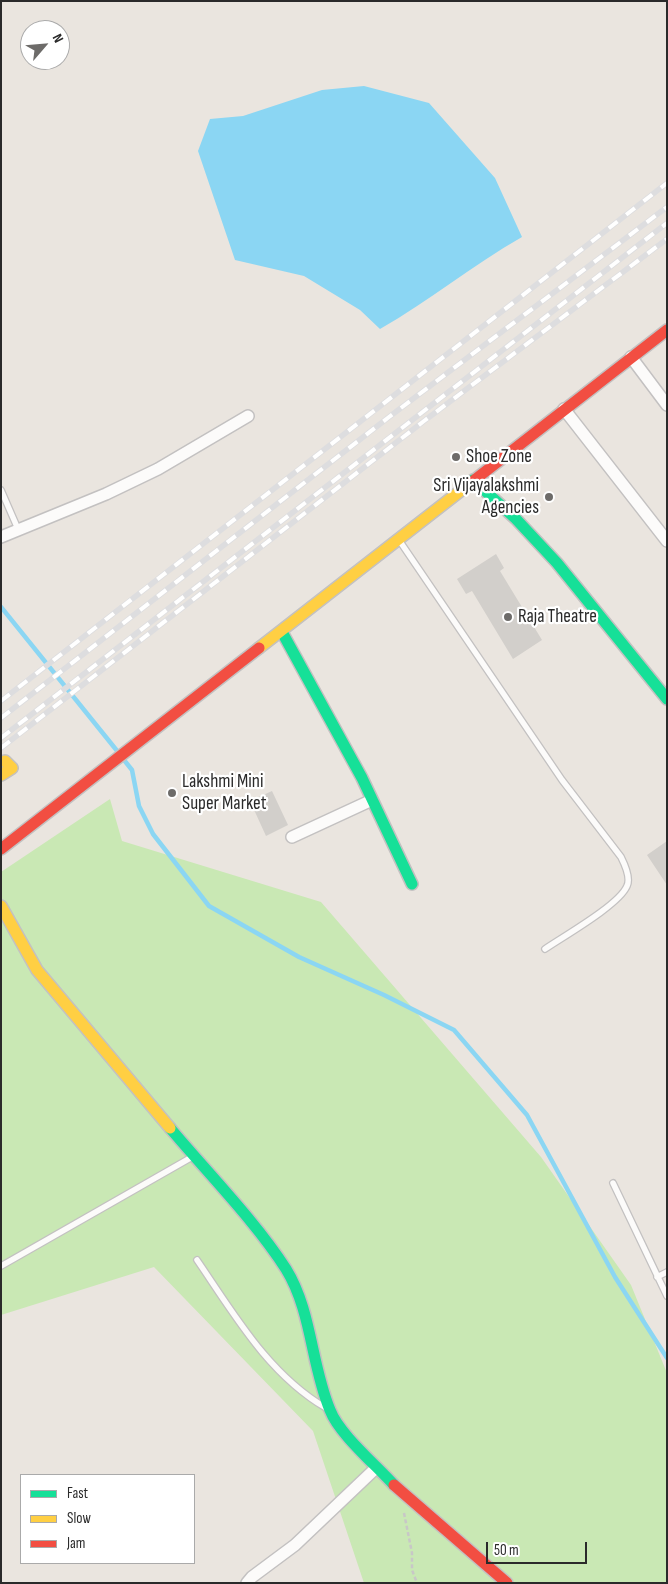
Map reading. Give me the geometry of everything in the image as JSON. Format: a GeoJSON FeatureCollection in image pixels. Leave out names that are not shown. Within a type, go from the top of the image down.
{"type":"FeatureCollection","features":[{"type":"Feature","properties":{"kind":"main road"},"geometry":{"type":"LineString","coordinates":[[1,849],[138,741],[282,632],[473,480],[667,330]]}},
{"type":"Feature","properties":{"kind":"main road"},"geometry":{"type":"LineString","coordinates":[[473,480],[557,562],[667,699]]}},
{"type":"Feature","properties":{"kind":"main road"},"geometry":{"type":"LineString","coordinates":[[282,632],[320,699],[372,800],[412,884]]}},
{"type":"Feature","properties":{"kind":"main road"},"geometry":{"type":"LineString","coordinates":[[1,775],[12,768],[5,762]]}},
{"type":"Feature","properties":{"kind":"main road"},"geometry":{"type":"LineString","coordinates":[[1,906],[37,970],[79,1023],[255,1229],[286,1270],[307,1322],[330,1411],[341,1428],[376,1468],[399,1490],[507,1583]]}},
{"type":"Feature","properties":{"kind":"street"},"geometry":{"type":"LineString","coordinates":[[631,357],[667,405]]}},
{"type":"Feature","properties":{"kind":"street"},"geometry":{"type":"LineString","coordinates":[[564,409],[667,541]]}},
{"type":"Feature","properties":{"kind":"street"},"geometry":{"type":"LineString","coordinates":[[1,537],[106,494],[158,469],[248,416]]}},
{"type":"Feature","properties":{"kind":"street"},"geometry":{"type":"LineString","coordinates":[[292,837],[372,800]]}},
{"type":"Feature","properties":{"kind":"street"},"geometry":{"type":"LineString","coordinates":[[247,1583],[252,1576],[295,1545],[376,1468]]}},
{"type":"Feature","properties":{"kind":"lane"},"geometry":{"type":"LineString","coordinates":[[1,490],[18,529]]}},
{"type":"Feature","properties":{"kind":"lane"},"geometry":{"type":"LineString","coordinates":[[399,539],[556,772],[621,857],[627,871],[628,885],[617,900],[545,949]]}},
{"type":"Feature","properties":{"kind":"lane"},"geometry":{"type":"LineString","coordinates":[[1,1266],[194,1156]]}},
{"type":"Feature","properties":{"kind":"lane"},"geometry":{"type":"LineString","coordinates":[[613,1183],[667,1296]]}},
{"type":"Feature","properties":{"kind":"lane"},"geometry":{"type":"LineString","coordinates":[[197,1260],[260,1350],[305,1396],[330,1411]]}},
{"type":"Feature","properties":{"kind":"lane"},"geometry":{"type":"LineString","coordinates":[[657,1277],[667,1272]]}},
{"type":"Feature","properties":{"kind":"path"},"geometry":{"type":"LineString","coordinates":[[399,1490],[412,1553],[412,1570],[417,1583]]}},
{"type":"Feature","properties":{"kind":"green space"},"geometry":{"type":"Polygon","coordinates":[[[110,799],[122,841],[321,902],[541,1157],[631,1285],[667,1373],[667,1583],[364,1583],[313,1431],[154,1267],[1,1315],[1,872],[110,799]]]}},
{"type":"Feature","properties":{"kind":"water"},"geometry":{"type":"Polygon","coordinates":[[[364,86],[429,103],[495,178],[522,237],[380,329],[360,310],[304,276],[235,260],[198,151],[210,119],[243,116],[322,90],[364,86]]]}},
{"type":"Feature","properties":{"kind":"building","name":"Raja Theatre"},"geometry":{"type":"Polygon","coordinates":[[[496,554],[504,568],[500,571],[542,640],[513,659],[472,591],[466,594],[457,579],[496,554]]]}},
{"type":"Feature","properties":{"kind":"building"},"geometry":{"type":"Polygon","coordinates":[[[272,791],[288,825],[266,836],[250,801],[272,791]]]}},
{"type":"Feature","properties":{"kind":"building"},"geometry":{"type":"Polygon","coordinates":[[[667,841],[667,885],[647,855],[667,841]]]}},
{"type":"Feature","properties":{"kind":"waterway"},"geometry":{"type":"LineString","coordinates":[[1,607],[118,752]]}},
{"type":"Feature","properties":{"kind":"waterway"},"geometry":{"type":"LineString","coordinates":[[124,760],[132,770],[139,806],[153,834],[209,906],[299,957],[384,995],[454,1030],[527,1115],[615,1277],[667,1358]]}},
{"type":"Feature","properties":{"kind":"railway"},"geometry":{"type":"LineString","coordinates":[[1,701],[667,183]]}},
{"type":"Feature","properties":{"kind":"railway"},"geometry":{"type":"LineString","coordinates":[[1,718],[389,417],[667,207]]}},
{"type":"Feature","properties":{"kind":"railway"},"geometry":{"type":"LineString","coordinates":[[1,738],[667,223]]}},
{"type":"Feature","properties":{"kind":"railway"},"geometry":{"type":"LineString","coordinates":[[1,748],[424,421],[667,239]]}},
{"type":"Feature","properties":{"kind":"traffic: fast"},"geometry":{"type":"LineString","coordinates":[[473,480],[516,519],[557,563],[667,699]]}},
{"type":"Feature","properties":{"kind":"traffic: fast"},"geometry":{"type":"LineString","coordinates":[[282,632],[362,778],[412,884]]}},
{"type":"Feature","properties":{"kind":"traffic: fast"},"geometry":{"type":"LineString","coordinates":[[170,1128],[246,1215],[286,1269],[295,1285],[301,1302],[319,1375],[330,1410],[349,1439],[394,1485]]}},
{"type":"Feature","properties":{"kind":"traffic: slow"},"geometry":{"type":"LineString","coordinates":[[259,648],[468,485]]}},
{"type":"Feature","properties":{"kind":"traffic: slow"},"geometry":{"type":"LineString","coordinates":[[1,775],[12,768],[5,761]]}},
{"type":"Feature","properties":{"kind":"traffic: slow"},"geometry":{"type":"LineString","coordinates":[[1,906],[37,970],[170,1128]]}},
{"type":"Feature","properties":{"kind":"traffic: jam"},"geometry":{"type":"LineString","coordinates":[[468,485],[667,330]]}},
{"type":"Feature","properties":{"kind":"traffic: jam"},"geometry":{"type":"LineString","coordinates":[[1,849],[259,648]]}},
{"type":"Feature","properties":{"kind":"traffic: jam"},"geometry":{"type":"LineString","coordinates":[[394,1485],[507,1583]]}},
{"type":"Feature","properties":{"kind":"place","name":"Shoe Zone"},"geometry":{"type":"Point","coordinates":[456,457]}},
{"type":"Feature","properties":{"kind":"place","name":"Sri Vijayalakshmi Agencies"},"geometry":{"type":"Point","coordinates":[549,497]}},
{"type":"Feature","properties":{"kind":"place","name":"Raja Theatre"},"geometry":{"type":"Point","coordinates":[508,617]}},
{"type":"Feature","properties":{"kind":"place","name":"Lakshmi Mini Super Market"},"geometry":{"type":"Point","coordinates":[172,793]}}]}
